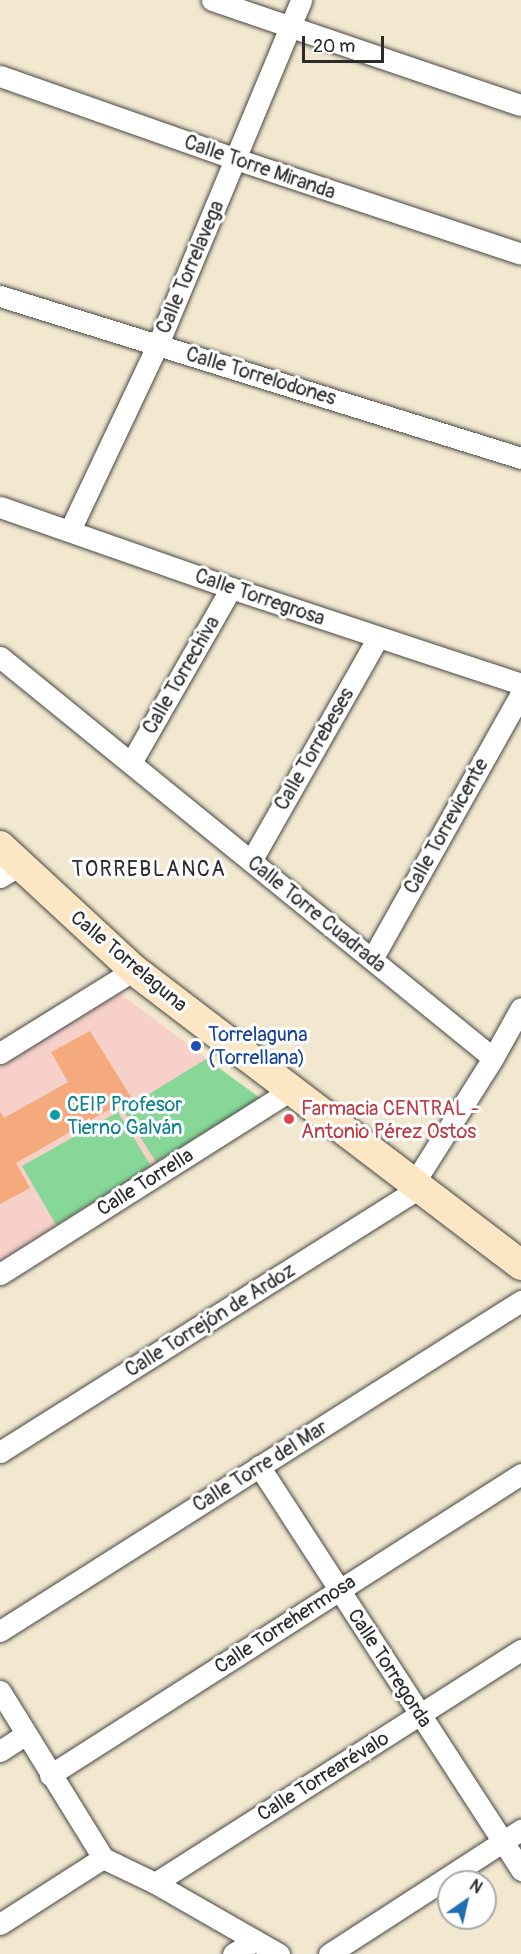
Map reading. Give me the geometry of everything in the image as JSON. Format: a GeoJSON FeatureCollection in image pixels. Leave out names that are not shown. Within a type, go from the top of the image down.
{"type":"FeatureCollection","features":[{"type":"Feature","properties":{"kind":"street"},"geometry":{"type":"LineString","coordinates":[[212,0],[521,105]]}},
{"type":"Feature","properties":{"kind":"street","name":"Calle Torrelavega"},"geometry":{"type":"LineString","coordinates":[[70,530],[158,344],[301,0]]}},
{"type":"Feature","properties":{"kind":"street","name":"Calle Torre Miranda"},"geometry":{"type":"LineString","coordinates":[[0,76],[236,159],[521,254]]}},
{"type":"Feature","properties":{"kind":"street","name":"Calle Torrelodones"},"geometry":{"type":"LineString","coordinates":[[0,296],[521,458]]}},
{"type":"Feature","properties":{"kind":"street","name":"Calle Torregrosa"},"geometry":{"type":"LineString","coordinates":[[0,507],[231,588],[521,684]]}},
{"type":"Feature","properties":{"kind":"street","name":"Calle Torrechiva"},"geometry":{"type":"LineString","coordinates":[[132,762],[231,588]]}},
{"type":"Feature","properties":{"kind":"street","name":"Calle Torrebeses"},"geometry":{"type":"LineString","coordinates":[[251,861],[378,637]]}},
{"type":"Feature","properties":{"kind":"street","name":"Calle Torre Cuadrada"},"geometry":{"type":"LineString","coordinates":[[0,657],[132,762],[493,1058]]}},
{"type":"Feature","properties":{"kind":"street","name":"Calle Torrevicente"},"geometry":{"type":"LineString","coordinates":[[372,959],[521,693]]}},
{"type":"Feature","properties":{"kind":"street","name":"Calle Torrelaguna"},"geometry":{"type":"LineString","coordinates":[[7,862],[134,970],[521,1265]]}},
{"type":"Feature","properties":{"kind":"street"},"geometry":{"type":"LineString","coordinates":[[0,1053],[134,970]]}},
{"type":"Feature","properties":{"kind":"street"},"geometry":{"type":"LineString","coordinates":[[417,1186],[521,1008]]}},
{"type":"Feature","properties":{"kind":"street","name":"Calle Torrella"},"geometry":{"type":"LineString","coordinates":[[0,1274],[291,1090]]}},
{"type":"Feature","properties":{"kind":"street","name":"Calle Torrejón de Ardoz"},"geometry":{"type":"LineString","coordinates":[[0,1452],[417,1186]]}},
{"type":"Feature","properties":{"kind":"street","name":"Calle Torre del Mar"},"geometry":{"type":"LineString","coordinates":[[0,1631],[521,1301]]}},
{"type":"Feature","properties":{"kind":"street","name":"Calle Torregorda"},"geometry":{"type":"LineString","coordinates":[[259,1466],[521,1870]]}},
{"type":"Feature","properties":{"kind":"street","name":"Calle Torrehermosa"},"geometry":{"type":"LineString","coordinates":[[50,1775],[521,1474]]}},
{"type":"Feature","properties":{"kind":"street","name":"Calle Torrearévalo"},"geometry":{"type":"LineString","coordinates":[[155,1883],[521,1650]]}},
{"type":"Feature","properties":{"kind":"street"},"geometry":{"type":"LineString","coordinates":[[0,1691],[25,1735],[103,1858],[155,1883],[279,1954]]}},
{"type":"Feature","properties":{"kind":"street"},"geometry":{"type":"LineString","coordinates":[[0,1751],[25,1735]]}},
{"type":"Feature","properties":{"kind":"street"},"geometry":{"type":"LineString","coordinates":[[329,1954],[521,1830]]}},
{"type":"Feature","properties":{"kind":"street"},"geometry":{"type":"LineString","coordinates":[[0,1924],[103,1858]]}},
{"type":"Feature","properties":{"kind":"street"},"geometry":{"type":"LineString","coordinates":[[233,1954],[255,1940]]}},
{"type":"Feature","properties":{"kind":"shaded area"},"geometry":{"type":"Polygon","coordinates":[[[119,993],[260,1098],[0,1261],[0,1067],[119,993]]]}},
{"type":"Feature","properties":{"kind":"green space"},"geometry":{"type":"Polygon","coordinates":[[[206,1059],[260,1098],[156,1162],[123,1110],[206,1059]]]}},
{"type":"Feature","properties":{"kind":"green space"},"geometry":{"type":"Polygon","coordinates":[[[118,1112],[151,1166],[56,1225],[22,1166],[118,1112]]]}},
{"type":"Feature","properties":{"kind":"building","name":"CEIP Profesor Tierno Galván"},"geometry":{"type":"Polygon","coordinates":[[[90,1031],[131,1097],[16,1163],[30,1188],[0,1204],[0,1112],[4,1118],[68,1082],[51,1052],[90,1031]]]}},
{"type":"Feature","properties":{"kind":"place","name":"Torrelaguna (Torrellana)"},"geometry":{"type":"Point","coordinates":[196,1046]}},
{"type":"Feature","properties":{"kind":"place","name":"CEIP Profesor Tierno Galván"},"geometry":{"type":"Point","coordinates":[55,1115]}},
{"type":"Feature","properties":{"kind":"place","name":"Farmacia CENTRAL - Antonio Pérez Ostos"},"geometry":{"type":"Point","coordinates":[289,1119]}},
{"type":"Feature","properties":{"kind":"district","name":"TORREBLANCA"},"geometry":{"type":"Point","coordinates":[149,870]}}]}
